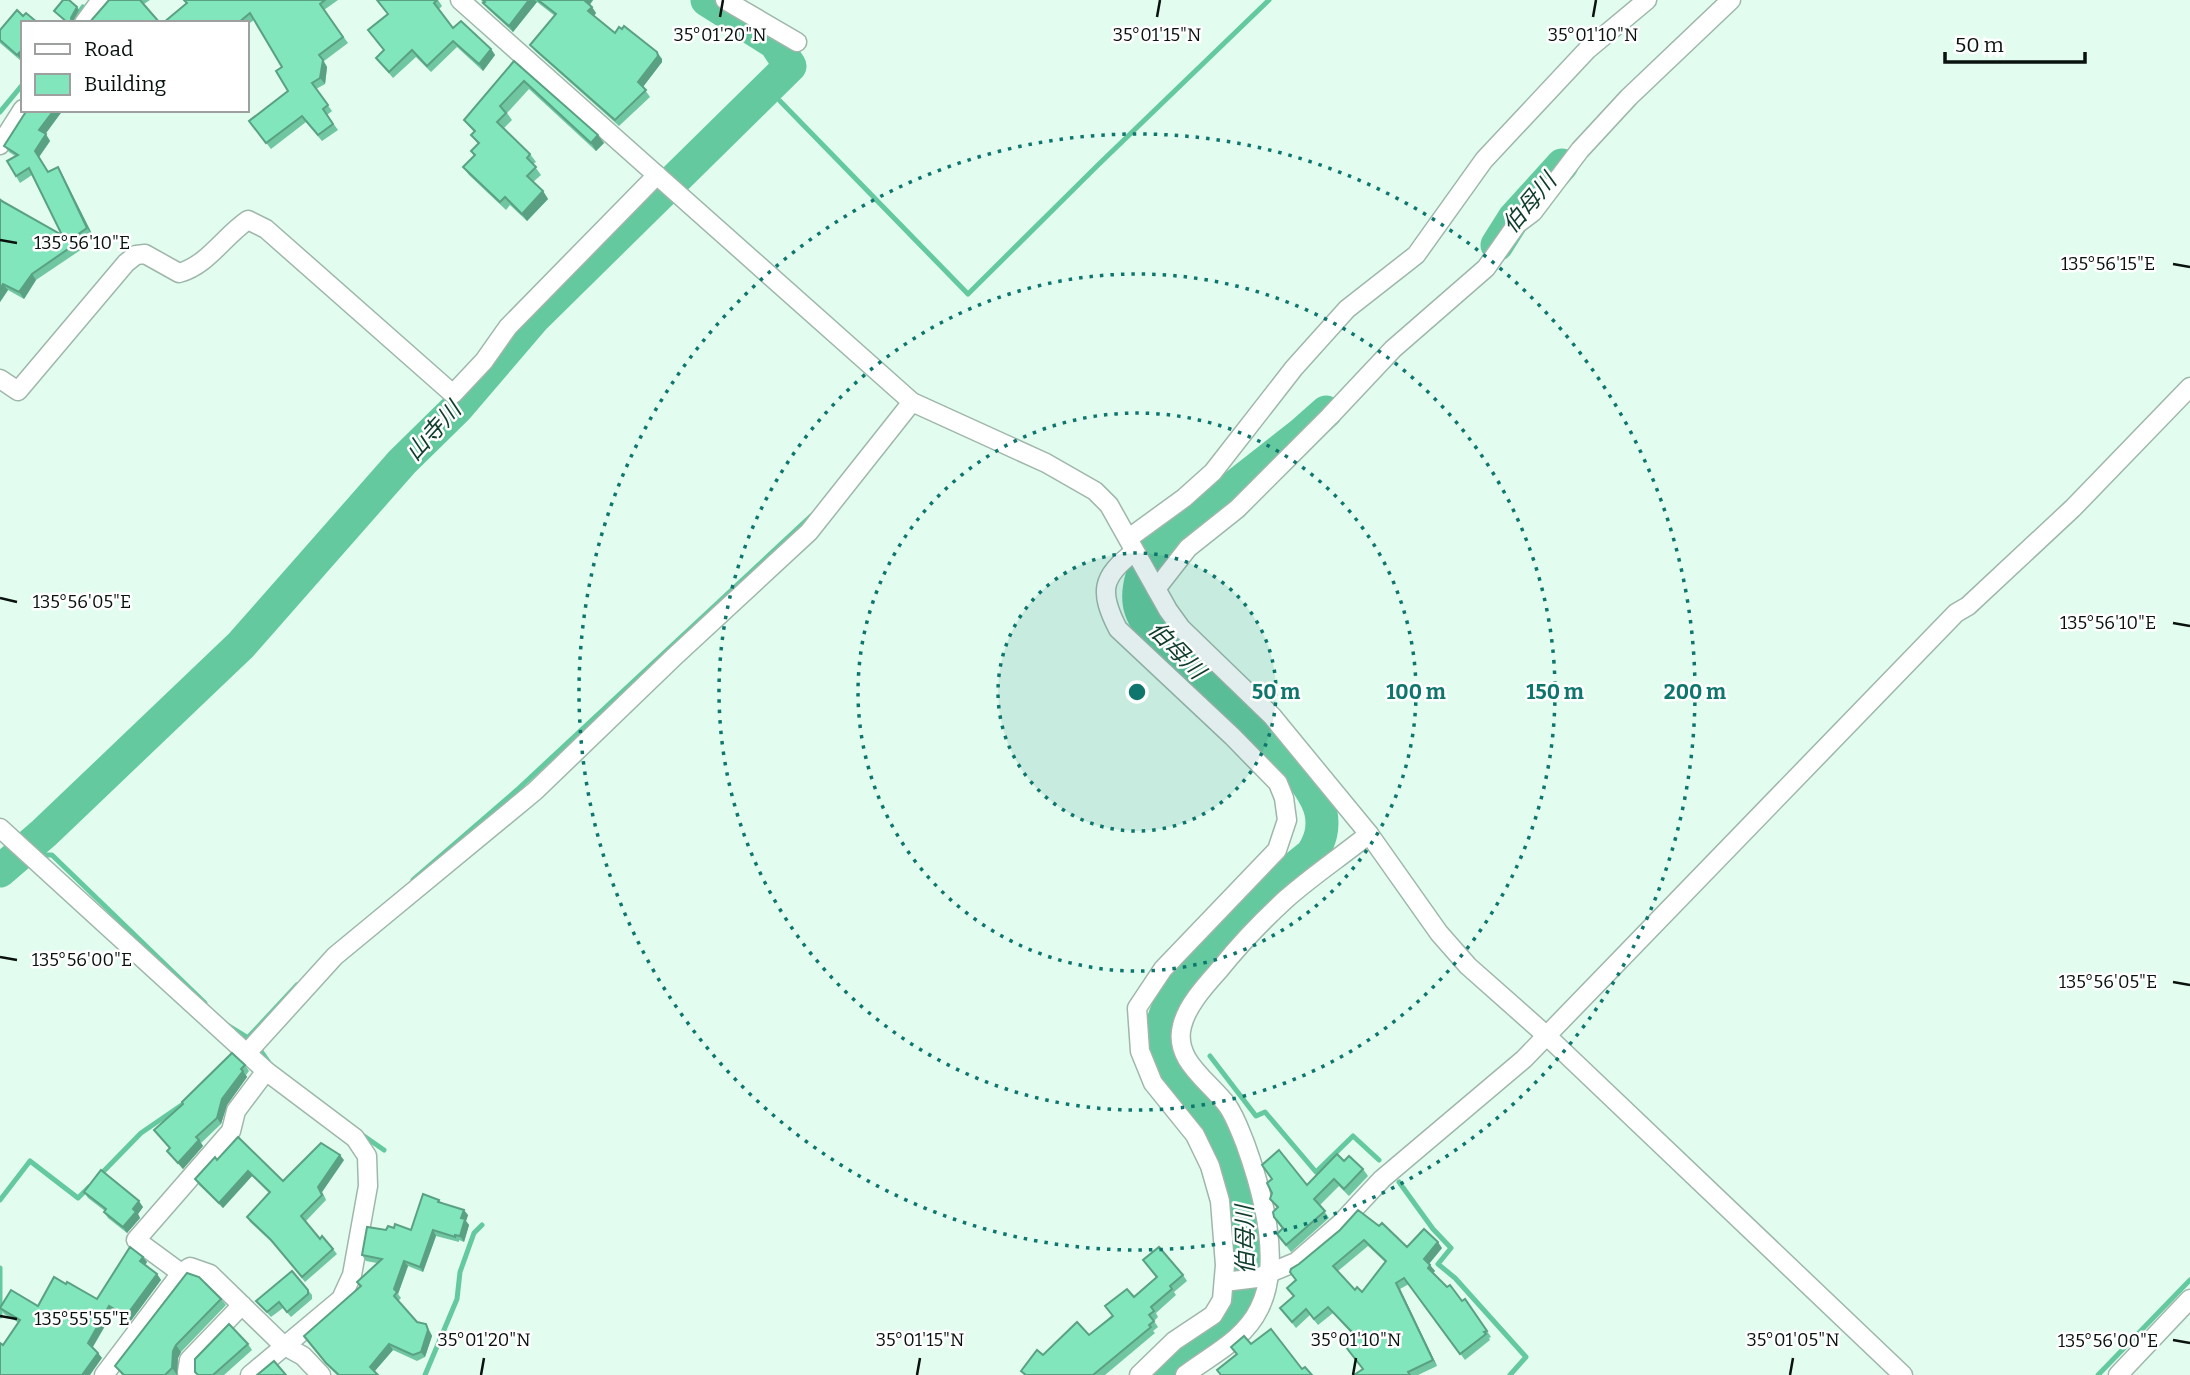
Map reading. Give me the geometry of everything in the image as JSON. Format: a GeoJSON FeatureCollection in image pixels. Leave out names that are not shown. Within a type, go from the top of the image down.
{"type":"FeatureCollection","features":[{"type":"Feature","properties":{"kind":"street"},"geometry":{"type":"LineString","coordinates":[[86,21],[102,0]]}},
{"type":"Feature","properties":{"kind":"street"},"geometry":{"type":"LineString","coordinates":[[460,0],[912,402],[1046,463],[1095,491],[1109,505],[1168,610],[1181,628],[1272,716],[1369,834],[1439,933],[1468,966],[1547,1036],[1903,1375]]}},
{"type":"Feature","properties":{"kind":"street"},"geometry":{"type":"LineString","coordinates":[[725,0],[797,42]]}},
{"type":"Feature","properties":{"kind":"street"},"geometry":{"type":"LineString","coordinates":[[1139,1375],[1174,1341],[1213,1315],[1230,1282],[1220,1201],[1210,1166],[1195,1135],[1153,1083],[1140,1051],[1137,1008],[1163,969],[1277,850],[1285,833],[1287,809],[1278,783],[1233,736],[1118,629],[1107,606],[1106,586],[1114,567],[1132,545],[1213,472],[1294,368],[1347,309],[1416,256],[1484,160],[1587,50],[1647,0]]}},
{"type":"Feature","properties":{"kind":"street"},"geometry":{"type":"LineString","coordinates":[[1156,589],[1188,548],[1237,509],[1392,349],[1486,268],[1517,224],[1532,212],[1580,150],[1629,97],[1731,0]]}},
{"type":"Feature","properties":{"kind":"street"},"geometry":{"type":"LineString","coordinates":[[0,145],[21,112]]}},
{"type":"Feature","properties":{"kind":"street"},"geometry":{"type":"LineString","coordinates":[[0,379],[19,391],[126,263],[136,255],[145,254],[179,273],[188,271],[198,266],[236,228],[248,220],[266,229],[453,394],[484,361],[508,327],[657,176]]}},
{"type":"Feature","properties":{"kind":"street"},"geometry":{"type":"LineString","coordinates":[[1230,1282],[1263,1276],[1296,1262],[1341,1223],[1382,1179],[1547,1036],[1956,613],[1968,606],[2073,508],[2190,387]]}},
{"type":"Feature","properties":{"kind":"street"},"geometry":{"type":"LineString","coordinates":[[246,1054],[335,956],[535,791],[809,532],[912,402]]}},
{"type":"Feature","properties":{"kind":"street"},"geometry":{"type":"LineString","coordinates":[[0,828],[266,1072],[355,1138],[367,1156],[368,1186],[352,1275],[341,1299],[250,1375]]}},
{"type":"Feature","properties":{"kind":"street"},"geometry":{"type":"LineString","coordinates":[[1185,1375],[1233,1342],[1260,1308],[1268,1233],[1254,1170],[1229,1107],[1186,1058],[1180,1045],[1182,1025],[1209,981],[1242,942],[1286,899],[1369,834]]}},
{"type":"Feature","properties":{"kind":"street"},"geometry":{"type":"LineString","coordinates":[[181,1273],[136,1240],[231,1130],[236,1111],[266,1072]]}},
{"type":"Feature","properties":{"kind":"street"},"geometry":{"type":"LineString","coordinates":[[104,1375],[181,1273],[190,1267],[210,1274],[283,1345],[303,1356],[321,1375]]}},
{"type":"Feature","properties":{"kind":"street"},"geometry":{"type":"LineString","coordinates":[[2118,1375],[2190,1299]]}},
{"type":"Feature","properties":{"kind":"street"},"geometry":{"type":"LineString","coordinates":[[189,1375],[189,1360],[242,1305]]}},
{"type":"Feature","properties":{"kind":"building"},"geometry":{"type":"Polygon","coordinates":[[[63,0],[69,0],[77,7],[72,21],[66,21],[54,11],[63,0]]]}},
{"type":"Feature","properties":{"kind":"building"},"geometry":{"type":"Polygon","coordinates":[[[109,0],[140,0],[158,21],[91,21],[109,0]]]}},
{"type":"Feature","properties":{"kind":"building"},"geometry":{"type":"Polygon","coordinates":[[[184,0],[325,0],[320,4],[343,37],[319,55],[323,60],[320,78],[312,83],[328,105],[323,109],[333,124],[318,135],[302,116],[266,143],[249,121],[288,91],[276,71],[282,67],[250,13],[240,21],[165,21],[187,3],[184,0]]]}},
{"type":"Feature","properties":{"kind":"building"},"geometry":{"type":"Polygon","coordinates":[[[377,0],[437,0],[434,3],[453,28],[461,21],[491,49],[479,64],[453,41],[427,66],[412,50],[389,72],[376,58],[384,50],[368,30],[388,14],[377,0]]]}},
{"type":"Feature","properties":{"kind":"building"},"geometry":{"type":"Polygon","coordinates":[[[483,0],[529,0],[509,26],[483,3],[483,0]]]}},
{"type":"Feature","properties":{"kind":"building"},"geometry":{"type":"Polygon","coordinates":[[[538,0],[584,0],[592,7],[588,11],[615,33],[619,27],[622,29],[624,26],[657,52],[658,56],[638,82],[646,90],[615,120],[530,45],[556,14],[538,0]]]}},
{"type":"Feature","properties":{"kind":"building"},"geometry":{"type":"Polygon","coordinates":[[[17,10],[23,16],[26,13],[36,21],[21,21],[21,51],[17,55],[0,40],[0,30],[17,10]]]}},
{"type":"Feature","properties":{"kind":"building"},"geometry":{"type":"Polygon","coordinates":[[[514,61],[598,135],[591,143],[524,81],[500,106],[506,113],[497,122],[530,154],[527,158],[536,167],[527,176],[543,191],[522,214],[505,197],[500,202],[463,167],[475,155],[471,151],[479,143],[471,135],[475,131],[464,120],[514,61]]]}},
{"type":"Feature","properties":{"kind":"building"},"geometry":{"type":"Polygon","coordinates":[[[26,112],[52,112],[39,130],[46,134],[35,151],[48,172],[58,167],[87,228],[77,235],[81,240],[32,274],[19,292],[3,284],[0,289],[0,200],[62,235],[29,168],[16,176],[7,161],[18,155],[4,146],[26,112]]]}},
{"type":"Feature","properties":{"kind":"building"},"geometry":{"type":"Polygon","coordinates":[[[232,1053],[245,1065],[241,1069],[243,1071],[222,1099],[217,1118],[196,1137],[199,1140],[178,1163],[167,1151],[170,1148],[154,1130],[232,1053]]]}},
{"type":"Feature","properties":{"kind":"building"},"geometry":{"type":"Polygon","coordinates":[[[238,1137],[283,1181],[321,1143],[340,1155],[318,1187],[322,1195],[301,1216],[320,1239],[322,1236],[333,1249],[302,1277],[271,1240],[247,1217],[270,1192],[248,1171],[219,1203],[195,1179],[238,1137]]]}},
{"type":"Feature","properties":{"kind":"building"},"geometry":{"type":"Polygon","coordinates":[[[1279,1150],[1307,1185],[1337,1154],[1344,1161],[1349,1156],[1363,1169],[1344,1189],[1334,1179],[1314,1199],[1325,1211],[1286,1245],[1277,1234],[1283,1228],[1274,1217],[1273,1212],[1278,1207],[1270,1199],[1272,1193],[1267,1183],[1272,1179],[1262,1165],[1279,1150]]]}},
{"type":"Feature","properties":{"kind":"building"},"geometry":{"type":"Polygon","coordinates":[[[101,1170],[139,1201],[133,1209],[136,1212],[123,1227],[84,1192],[101,1170]]]}},
{"type":"Feature","properties":{"kind":"building"},"geometry":{"type":"Polygon","coordinates":[[[423,1194],[464,1210],[461,1218],[465,1219],[460,1236],[433,1230],[420,1267],[404,1261],[394,1289],[397,1292],[394,1296],[417,1322],[426,1324],[428,1330],[421,1352],[413,1355],[389,1344],[370,1367],[378,1375],[339,1375],[304,1336],[361,1286],[357,1282],[382,1259],[362,1255],[367,1227],[386,1230],[388,1226],[394,1228],[395,1224],[411,1230],[423,1194]]]}},
{"type":"Feature","properties":{"kind":"building"},"geometry":{"type":"Polygon","coordinates":[[[1358,1210],[1379,1226],[1382,1223],[1407,1247],[1424,1229],[1438,1242],[1424,1259],[1430,1265],[1428,1268],[1447,1287],[1450,1285],[1462,1301],[1465,1299],[1487,1331],[1484,1332],[1486,1334],[1460,1354],[1404,1278],[1396,1283],[1433,1360],[1408,1372],[1410,1375],[1354,1375],[1363,1369],[1342,1342],[1353,1333],[1328,1307],[1314,1319],[1306,1309],[1292,1322],[1280,1308],[1294,1296],[1287,1288],[1296,1280],[1290,1272],[1291,1269],[1340,1230],[1358,1210]],[[1364,1240],[1333,1266],[1355,1290],[1357,1287],[1362,1292],[1386,1261],[1364,1240]]]}},
{"type":"Feature","properties":{"kind":"building"},"geometry":{"type":"Polygon","coordinates":[[[130,1247],[143,1257],[140,1261],[157,1274],[126,1316],[109,1306],[88,1343],[98,1353],[82,1375],[0,1375],[0,1343],[3,1345],[20,1320],[0,1308],[11,1290],[38,1306],[54,1277],[97,1299],[130,1247]]]}},
{"type":"Feature","properties":{"kind":"building"},"geometry":{"type":"Polygon","coordinates":[[[1159,1247],[1183,1275],[1170,1286],[1172,1289],[1151,1307],[1154,1311],[1149,1315],[1154,1321],[1149,1325],[1151,1327],[1093,1375],[1026,1375],[1021,1371],[1037,1350],[1043,1355],[1077,1322],[1089,1335],[1113,1316],[1105,1306],[1127,1289],[1134,1297],[1157,1277],[1143,1260],[1159,1247]]]}},
{"type":"Feature","properties":{"kind":"building"},"geometry":{"type":"Polygon","coordinates":[[[292,1271],[308,1290],[308,1294],[287,1312],[279,1302],[267,1312],[256,1301],[292,1271]]]}},
{"type":"Feature","properties":{"kind":"building"},"geometry":{"type":"Polygon","coordinates":[[[187,1273],[199,1277],[221,1299],[176,1345],[172,1368],[165,1375],[124,1375],[115,1366],[187,1273]]]}},
{"type":"Feature","properties":{"kind":"building"},"geometry":{"type":"Polygon","coordinates":[[[229,1324],[248,1344],[213,1375],[198,1375],[195,1372],[195,1359],[229,1324]]]}},
{"type":"Feature","properties":{"kind":"building"},"geometry":{"type":"Polygon","coordinates":[[[1271,1329],[1302,1369],[1305,1367],[1312,1375],[1221,1375],[1217,1370],[1237,1354],[1231,1347],[1244,1336],[1251,1344],[1271,1329]]]}},
{"type":"Feature","properties":{"kind":"building"},"geometry":{"type":"Polygon","coordinates":[[[274,1361],[286,1375],[257,1375],[274,1361]]]}},
{"type":"Feature","properties":{"kind":"waterway","name":"山寺川"},"geometry":{"type":"LineString","coordinates":[[0,871],[44,833],[241,645],[402,462],[457,408],[534,318],[790,66],[775,43],[707,0]]}},
{"type":"Feature","properties":{"kind":"waterway"},"geometry":{"type":"LineString","coordinates":[[780,101],[968,294],[1269,0]]}},
{"type":"Feature","properties":{"kind":"waterway"},"geometry":{"type":"LineString","coordinates":[[72,21],[83,7],[89,13]]}},
{"type":"Feature","properties":{"kind":"waterway"},"geometry":{"type":"LineString","coordinates":[[0,112],[21,86]]}},
{"type":"Feature","properties":{"kind":"waterway","name":"伯母川"},"geometry":{"type":"LineString","coordinates":[[1497,245],[1514,218],[1562,165]]}},
{"type":"Feature","properties":{"kind":"waterway","name":"伯母川"},"geometry":{"type":"LineString","coordinates":[[1159,1375],[1235,1319],[1243,1306],[1248,1268],[1247,1212],[1244,1192],[1233,1160],[1217,1131],[1165,1069],[1159,1041],[1167,1011],[1184,980],[1208,950],[1264,894],[1312,854],[1319,840],[1322,824],[1315,797],[1286,757],[1226,694],[1153,630],[1141,612],[1139,589],[1152,551],[1326,412]]}},
{"type":"Feature","properties":{"kind":"waterway"},"geometry":{"type":"LineString","coordinates":[[413,880],[517,790],[811,516]]}},
{"type":"Feature","properties":{"kind":"waterway"},"geometry":{"type":"LineString","coordinates":[[37,855],[52,855],[205,1003]]}},
{"type":"Feature","properties":{"kind":"waterway"},"geometry":{"type":"LineString","coordinates":[[241,1045],[297,985]]}},
{"type":"Feature","properties":{"kind":"waterway"},"geometry":{"type":"LineString","coordinates":[[227,1025],[248,1038]]}},
{"type":"Feature","properties":{"kind":"waterway"},"geometry":{"type":"LineString","coordinates":[[258,1047],[272,1067]]}},
{"type":"Feature","properties":{"kind":"waterway"},"geometry":{"type":"LineString","coordinates":[[1210,1056],[1256,1116],[1265,1112],[1316,1172],[1353,1136],[1379,1160]]}},
{"type":"Feature","properties":{"kind":"waterway"},"geometry":{"type":"LineString","coordinates":[[98,1177],[141,1133],[189,1100]]}},
{"type":"Feature","properties":{"kind":"waterway"},"geometry":{"type":"LineString","coordinates":[[361,1134],[384,1150]]}},
{"type":"Feature","properties":{"kind":"waterway"},"geometry":{"type":"LineString","coordinates":[[0,1200],[30,1161],[78,1198],[89,1187]]}},
{"type":"Feature","properties":{"kind":"waterway"},"geometry":{"type":"LineString","coordinates":[[1399,1182],[1433,1229],[1451,1248],[1438,1264],[1455,1278],[1526,1357],[1510,1375]]}},
{"type":"Feature","properties":{"kind":"waterway"},"geometry":{"type":"LineString","coordinates":[[425,1375],[457,1299],[460,1272],[474,1233],[482,1225]]}},
{"type":"Feature","properties":{"kind":"waterway"},"geometry":{"type":"LineString","coordinates":[[0,1268],[0,1316]]}},
{"type":"Feature","properties":{"kind":"waterway"},"geometry":{"type":"LineString","coordinates":[[2098,1375],[2190,1280]]}}]}
